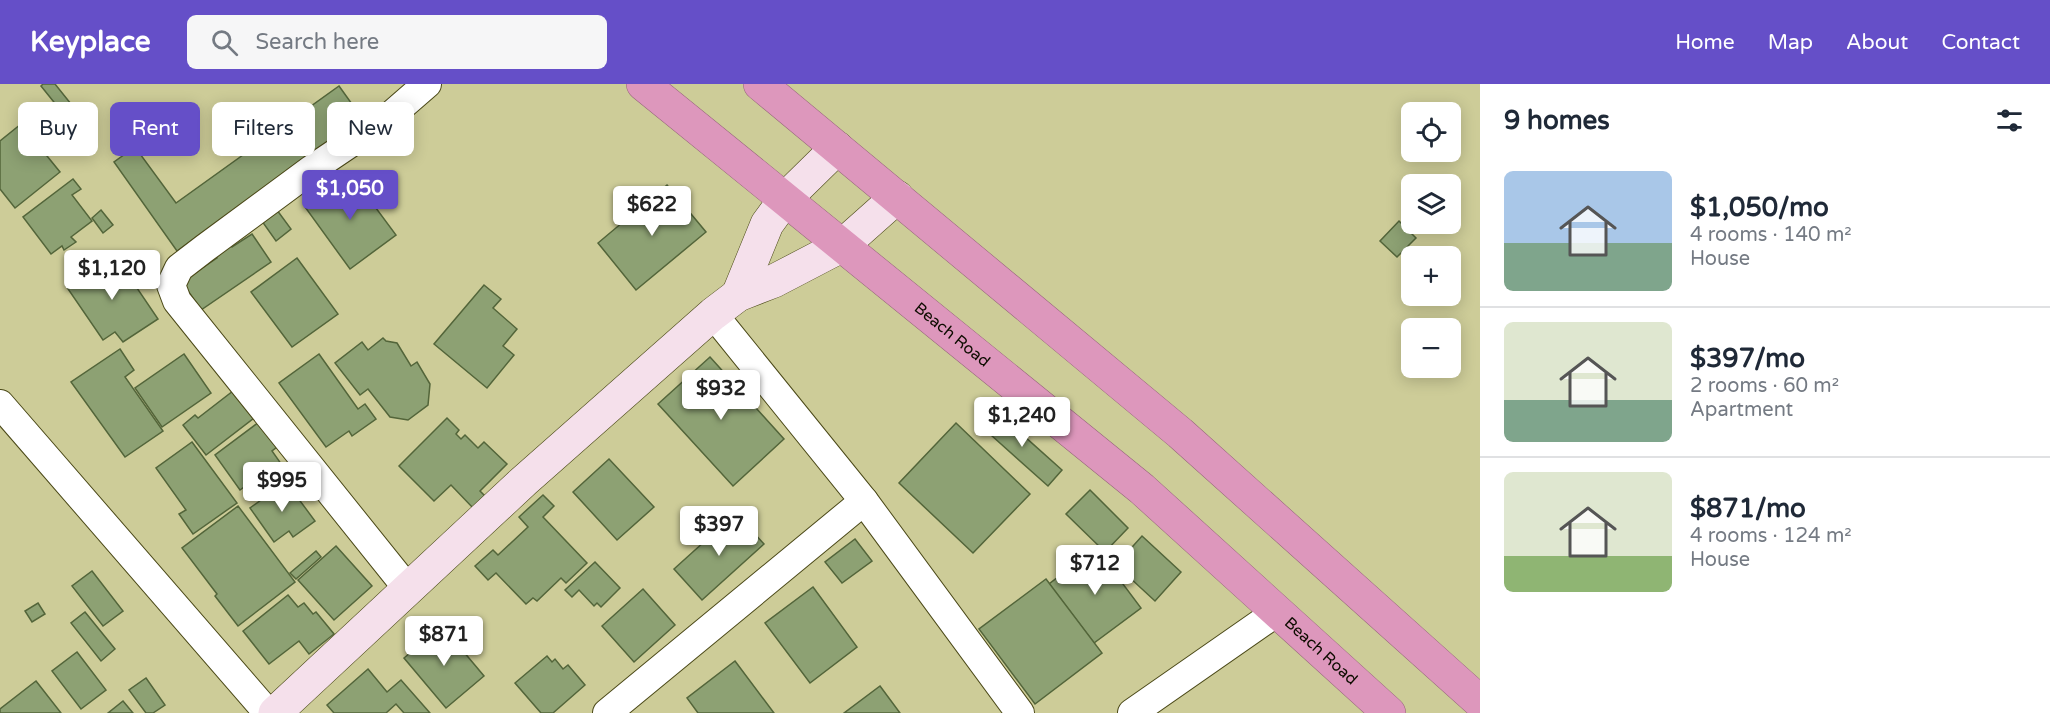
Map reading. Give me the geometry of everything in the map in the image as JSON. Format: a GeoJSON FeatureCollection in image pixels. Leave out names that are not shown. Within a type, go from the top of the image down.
{"type":"FeatureCollection","features":[{"type":"Feature","properties":{"kind":"highway","name":"Beach Road"},"geometry":{"type":"LineString","coordinates":[[643,84],[1142,489],[1389,713]]}},
{"type":"Feature","properties":{"kind":"highway"},"geometry":{"type":"LineString","coordinates":[[760,84],[1180,433],[1480,702]]}},
{"type":"Feature","properties":{"kind":"street"},"geometry":{"type":"LineString","coordinates":[[408,590],[177,301],[171,285],[179,268],[312,169],[388,117],[427,84]]}},
{"type":"Feature","properties":{"kind":"street"},"geometry":{"type":"LineString","coordinates":[[725,304],[767,224],[786,198],[837,148]]}},
{"type":"Feature","properties":{"kind":"street"},"geometry":{"type":"LineString","coordinates":[[275,713],[524,481],[725,304],[843,245],[897,197]]}},
{"type":"Feature","properties":{"kind":"street"},"geometry":{"type":"LineString","coordinates":[[725,304],[864,501],[1020,713]]}},
{"type":"Feature","properties":{"kind":"street"},"geometry":{"type":"LineString","coordinates":[[0,404],[268,713]]}},
{"type":"Feature","properties":{"kind":"street"},"geometry":{"type":"LineString","coordinates":[[607,713],[864,501]]}},
{"type":"Feature","properties":{"kind":"street"},"geometry":{"type":"LineString","coordinates":[[1132,713],[1277,612]]}},
{"type":"Feature","properties":{"kind":"building"},"geometry":{"type":"Polygon","coordinates":[[[55,84],[69,102],[54,102],[41,86],[55,84]]]}},
{"type":"Feature","properties":{"kind":"building"},"geometry":{"type":"Polygon","coordinates":[[[339,86],[350,102],[327,102],[327,143],[315,152],[315,103],[339,86]]]}},
{"type":"Feature","properties":{"kind":"building"},"geometry":{"type":"Polygon","coordinates":[[[18,126],[18,156],[47,156],[60,172],[15,208],[0,189],[0,141],[18,126]]]}},
{"type":"Feature","properties":{"kind":"building"},"geometry":{"type":"Polygon","coordinates":[[[122,156],[142,156],[176,203],[241,156],[309,156],[177,251],[114,162],[122,156]]]}},
{"type":"Feature","properties":{"kind":"building"},"geometry":{"type":"Polygon","coordinates":[[[350,173],[396,235],[350,269],[305,207],[350,173]]]}},
{"type":"Feature","properties":{"kind":"building"},"geometry":{"type":"Polygon","coordinates":[[[73,179],[81,189],[72,195],[92,221],[71,237],[76,242],[64,250],[62,246],[51,254],[23,217],[73,179]]]}},
{"type":"Feature","properties":{"kind":"building"},"geometry":{"type":"Polygon","coordinates":[[[667,185],[706,232],[636,290],[598,243],[667,185]]]}},
{"type":"Feature","properties":{"kind":"building"},"geometry":{"type":"Polygon","coordinates":[[[274,206],[291,229],[276,241],[259,217],[274,206]]]}},
{"type":"Feature","properties":{"kind":"building"},"geometry":{"type":"Polygon","coordinates":[[[101,210],[113,225],[103,233],[92,218],[101,210]]]}},
{"type":"Feature","properties":{"kind":"building"},"geometry":{"type":"Polygon","coordinates":[[[1399,221],[1401,234],[1412,234],[1416,238],[1408,246],[1401,246],[1401,253],[1397,257],[1380,241],[1399,221]]]}},
{"type":"Feature","properties":{"kind":"building"},"geometry":{"type":"Polygon","coordinates":[[[252,234],[271,262],[201,310],[182,282],[217,258],[214,255],[230,244],[232,247],[252,234]]]}},
{"type":"Feature","properties":{"kind":"building"},"geometry":{"type":"Polygon","coordinates":[[[114,254],[158,319],[123,342],[115,332],[103,340],[66,286],[114,254]]]}},
{"type":"Feature","properties":{"kind":"building"},"geometry":{"type":"Polygon","coordinates":[[[297,258],[338,314],[292,347],[251,292],[297,258]]]}},
{"type":"Feature","properties":{"kind":"building"},"geometry":{"type":"Polygon","coordinates":[[[484,285],[501,299],[493,308],[517,329],[503,346],[514,355],[487,388],[434,344],[484,285]]]}},
{"type":"Feature","properties":{"kind":"building"},"geometry":{"type":"Polygon","coordinates":[[[383,338],[386,341],[397,343],[411,366],[417,362],[430,384],[428,405],[408,420],[390,417],[368,389],[360,395],[335,363],[362,342],[368,350],[383,338]]]}},
{"type":"Feature","properties":{"kind":"building"},"geometry":{"type":"Polygon","coordinates":[[[120,349],[134,370],[125,377],[163,431],[125,457],[71,382],[120,349]]]}},
{"type":"Feature","properties":{"kind":"building"},"geometry":{"type":"Polygon","coordinates":[[[184,354],[211,393],[162,427],[135,388],[184,354]]]}},
{"type":"Feature","properties":{"kind":"building"},"geometry":{"type":"Polygon","coordinates":[[[319,354],[358,409],[365,404],[376,419],[352,436],[349,431],[326,447],[279,383],[319,354]]]}},
{"type":"Feature","properties":{"kind":"building"},"geometry":{"type":"Polygon","coordinates":[[[710,357],[784,439],[733,486],[658,404],[710,357]]]}},
{"type":"Feature","properties":{"kind":"building"},"geometry":{"type":"Polygon","coordinates":[[[233,391],[254,418],[206,455],[183,425],[195,415],[198,418],[233,391]]]}},
{"type":"Feature","properties":{"kind":"building"},"geometry":{"type":"Polygon","coordinates":[[[996,411],[1062,470],[1048,486],[982,427],[996,411]]]}},
{"type":"Feature","properties":{"kind":"building"},"geometry":{"type":"Polygon","coordinates":[[[447,418],[459,430],[456,434],[461,439],[465,435],[478,448],[484,442],[507,464],[480,491],[485,496],[473,508],[451,485],[434,501],[399,466],[447,418]]]}},
{"type":"Feature","properties":{"kind":"building"},"geometry":{"type":"Polygon","coordinates":[[[259,422],[277,447],[272,451],[284,468],[275,474],[270,468],[240,490],[215,455],[259,422]]]}},
{"type":"Feature","properties":{"kind":"building"},"geometry":{"type":"Polygon","coordinates":[[[956,423],[1030,494],[973,553],[899,483],[956,423]]]}},
{"type":"Feature","properties":{"kind":"building"},"geometry":{"type":"Polygon","coordinates":[[[192,442],[237,503],[193,534],[179,514],[186,510],[156,468],[192,442]]]}},
{"type":"Feature","properties":{"kind":"building"},"geometry":{"type":"Polygon","coordinates":[[[609,459],[654,507],[617,540],[573,492],[609,459]]]}},
{"type":"Feature","properties":{"kind":"building"},"geometry":{"type":"Polygon","coordinates":[[[286,482],[315,521],[293,537],[289,531],[274,542],[250,508],[286,482]]]}},
{"type":"Feature","properties":{"kind":"building"},"geometry":{"type":"Polygon","coordinates":[[[1090,490],[1128,528],[1105,552],[1066,514],[1090,490]]]}},
{"type":"Feature","properties":{"kind":"building"},"geometry":{"type":"Polygon","coordinates":[[[543,495],[554,506],[543,517],[587,563],[566,583],[561,578],[537,601],[533,598],[526,604],[496,573],[488,580],[475,566],[493,550],[498,555],[528,527],[519,517],[543,495]]]}},
{"type":"Feature","properties":{"kind":"building"},"geometry":{"type":"Polygon","coordinates":[[[238,506],[295,582],[238,626],[182,548],[238,506]]]}},
{"type":"Feature","properties":{"kind":"building"},"geometry":{"type":"Polygon","coordinates":[[[736,513],[764,544],[702,600],[674,569],[736,513]]]}},
{"type":"Feature","properties":{"kind":"building"},"geometry":{"type":"Polygon","coordinates":[[[1142,536],[1181,572],[1155,601],[1116,565],[1142,536]]]}},
{"type":"Feature","properties":{"kind":"building"},"geometry":{"type":"Polygon","coordinates":[[[855,539],[872,561],[842,583],[825,562],[855,539]]]}},
{"type":"Feature","properties":{"kind":"building"},"geometry":{"type":"Polygon","coordinates":[[[336,546],[372,586],[334,620],[298,580],[336,546]]]}},
{"type":"Feature","properties":{"kind":"building"},"geometry":{"type":"Polygon","coordinates":[[[1096,548],[1141,608],[1094,643],[1049,584],[1096,548]]]}},
{"type":"Feature","properties":{"kind":"building"},"geometry":{"type":"Polygon","coordinates":[[[316,551],[321,557],[296,579],[290,573],[316,551]]]}},
{"type":"Feature","properties":{"kind":"building"},"geometry":{"type":"Polygon","coordinates":[[[595,562],[620,588],[601,607],[597,603],[594,606],[579,590],[572,597],[565,590],[595,562]]]}},
{"type":"Feature","properties":{"kind":"building"},"geometry":{"type":"Polygon","coordinates":[[[92,571],[123,611],[103,626],[72,586],[92,571]]]}},
{"type":"Feature","properties":{"kind":"building"},"geometry":{"type":"Polygon","coordinates":[[[1046,579],[1102,653],[1035,704],[979,629],[1046,579]]]}},
{"type":"Feature","properties":{"kind":"building"},"geometry":{"type":"Polygon","coordinates":[[[813,587],[857,647],[810,683],[765,623],[813,587]]]}},
{"type":"Feature","properties":{"kind":"building"},"geometry":{"type":"Polygon","coordinates":[[[643,589],[675,625],[634,662],[602,626],[643,589]]]}},
{"type":"Feature","properties":{"kind":"building"},"geometry":{"type":"Polygon","coordinates":[[[288,595],[298,607],[304,603],[313,614],[316,612],[334,634],[309,654],[299,641],[269,664],[243,631],[288,595]]]}},
{"type":"Feature","properties":{"kind":"building"},"geometry":{"type":"Polygon","coordinates":[[[38,603],[45,614],[32,622],[25,611],[38,603]]]}},
{"type":"Feature","properties":{"kind":"building"},"geometry":{"type":"Polygon","coordinates":[[[85,612],[115,649],[101,661],[71,623],[85,612]]]}},
{"type":"Feature","properties":{"kind":"building"},"geometry":{"type":"Polygon","coordinates":[[[442,626],[484,676],[446,708],[404,658],[442,626]]]}},
{"type":"Feature","properties":{"kind":"building"},"geometry":{"type":"Polygon","coordinates":[[[77,652],[106,690],[81,709],[52,671],[77,652]]]}},
{"type":"Feature","properties":{"kind":"building"},"geometry":{"type":"Polygon","coordinates":[[[547,656],[552,662],[555,659],[563,669],[568,665],[585,685],[553,713],[541,713],[515,683],[547,656]]]}},
{"type":"Feature","properties":{"kind":"building"},"geometry":{"type":"Polygon","coordinates":[[[735,661],[774,713],[698,713],[687,698],[735,661]]]}},
{"type":"Feature","properties":{"kind":"building"},"geometry":{"type":"Polygon","coordinates":[[[368,669],[387,692],[401,680],[430,713],[404,713],[396,704],[386,713],[334,713],[327,705],[368,669]]]}},
{"type":"Feature","properties":{"kind":"building"},"geometry":{"type":"Polygon","coordinates":[[[146,678],[165,705],[153,713],[146,713],[129,690],[146,678]]]}},
{"type":"Feature","properties":{"kind":"building"},"geometry":{"type":"Polygon","coordinates":[[[36,681],[61,713],[0,713],[0,709],[36,681]]]}},
{"type":"Feature","properties":{"kind":"building"},"geometry":{"type":"Polygon","coordinates":[[[880,686],[900,713],[844,713],[880,686]]]}},
{"type":"Feature","properties":{"kind":"building"},"geometry":{"type":"Polygon","coordinates":[[[123,701],[133,713],[108,713],[123,701]]]}}]}
